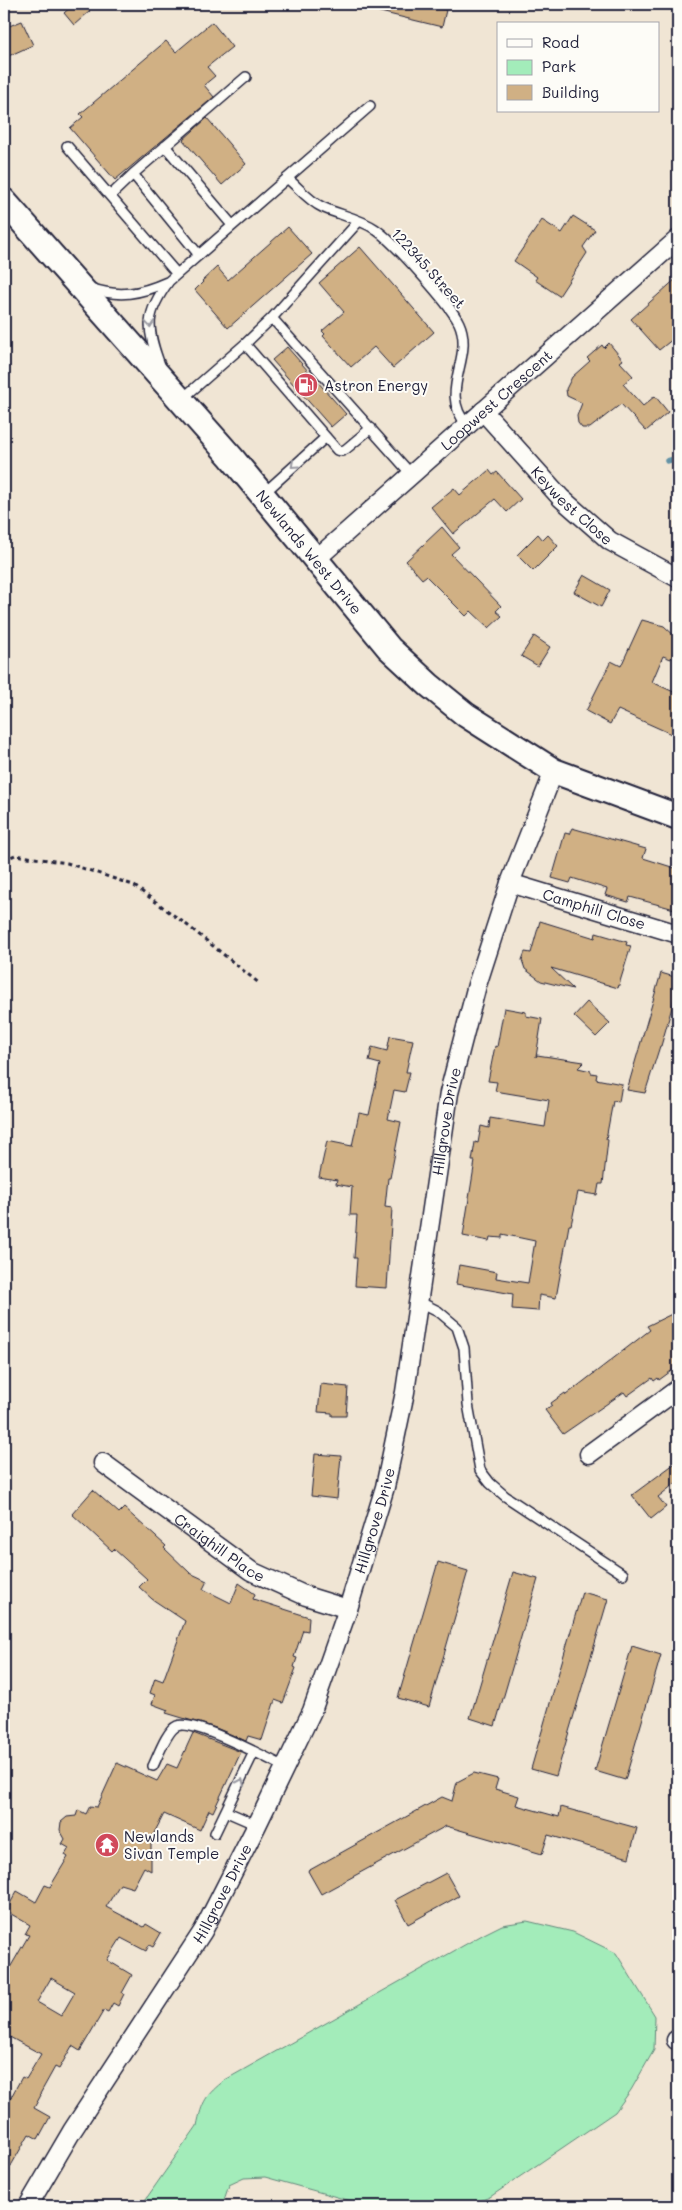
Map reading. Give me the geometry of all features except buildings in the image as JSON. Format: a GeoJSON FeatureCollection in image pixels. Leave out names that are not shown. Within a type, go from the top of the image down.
{"type":"FeatureCollection","features":[{"type":"Feature","properties":{"kind":"street","name":"Newlands West Drive"},"geometry":{"type":"LineString","coordinates":[[4,201],[263,494],[315,560],[389,648],[429,685],[466,715],[554,771],[678,817]]}},
{"type":"Feature","properties":{"kind":"street","name":"Loopwest Crescent"},"geometry":{"type":"LineString","coordinates":[[315,560],[678,239]]}},
{"type":"Feature","properties":{"kind":"street","name":"Keywest Close"},"geometry":{"type":"LineString","coordinates":[[483,411],[561,498],[610,541],[678,578]]}},
{"type":"Feature","properties":{"kind":"street","name":"Hillgrove Drive"},"geometry":{"type":"LineString","coordinates":[[28,2206],[72,2131],[203,1931],[312,1711],[348,1609],[385,1486],[404,1392],[450,1093],[477,985],[510,882],[554,771]]}},
{"type":"Feature","properties":{"kind":"street","name":"Camphill Close"},"geometry":{"type":"LineString","coordinates":[[510,882],[678,934]]}},
{"type":"Feature","properties":{"kind":"street"},"geometry":{"type":"LineString","coordinates":[[589,1454],[678,1389]]}},
{"type":"Feature","properties":{"kind":"street","name":"Craighill Place"},"geometry":{"type":"LineString","coordinates":[[103,1463],[251,1571],[306,1596],[348,1609]]}},
{"type":"Feature","properties":{"kind":"lane"},"geometry":{"type":"LineString","coordinates":[[110,196],[246,77]]}},
{"type":"Feature","properties":{"kind":"lane"},"geometry":{"type":"LineString","coordinates":[[359,221],[272,318],[245,344],[173,392],[152,343],[149,316],[155,300],[169,281],[370,106]]}},
{"type":"Feature","properties":{"kind":"lane"},"geometry":{"type":"LineString","coordinates":[[67,146],[177,274]]}},
{"type":"Feature","properties":{"kind":"lane"},"geometry":{"type":"LineString","coordinates":[[165,146],[232,225]]}},
{"type":"Feature","properties":{"kind":"lane"},"geometry":{"type":"LineString","coordinates":[[133,174],[199,255]]}},
{"type":"Feature","properties":{"kind":"lane","name":"122345 Street"},"geometry":{"type":"LineString","coordinates":[[287,178],[321,206],[375,229],[446,304],[458,321],[462,332],[462,347],[456,380],[455,407],[467,425]]}},
{"type":"Feature","properties":{"kind":"lane"},"geometry":{"type":"LineString","coordinates":[[76,282],[98,290],[135,294],[169,281]]}},
{"type":"Feature","properties":{"kind":"lane"},"geometry":{"type":"LineString","coordinates":[[272,318],[411,474]]}},
{"type":"Feature","properties":{"kind":"lane"},"geometry":{"type":"LineString","coordinates":[[245,344],[337,450],[342,451],[371,428]]}},
{"type":"Feature","properties":{"kind":"lane"},"geometry":{"type":"LineString","coordinates":[[263,494],[326,437]]}},
{"type":"Feature","properties":{"kind":"lane"},"geometry":{"type":"LineString","coordinates":[[418,1300],[438,1311],[457,1328],[464,1348],[468,1404],[480,1470],[490,1483],[505,1496],[623,1574]]}},
{"type":"Feature","properties":{"kind":"lane"},"geometry":{"type":"LineString","coordinates":[[153,1766],[172,1729],[178,1725],[191,1725],[285,1767]]}},
{"type":"Feature","properties":{"kind":"lane"},"geometry":{"type":"LineString","coordinates":[[216,1833],[254,1752]]}},
{"type":"Feature","properties":{"kind":"lane"},"geometry":{"type":"LineString","coordinates":[[227,1812],[257,1825]]}},
{"type":"Feature","properties":{"kind":"path"},"geometry":{"type":"LineString","coordinates":[[4,860],[15,856],[67,863],[133,885],[187,925],[260,984]]}},
{"type":"Feature","properties":{"kind":"green space"},"geometry":{"type":"Polygon","coordinates":[[[527,1921],[573,1932],[616,1953],[655,2016],[654,2050],[631,2090],[615,2112],[490,2197],[466,2206],[369,2206],[265,2177],[244,2178],[229,2185],[222,2206],[141,2206],[197,2126],[206,2099],[225,2080],[484,1934],[502,1925],[527,1921]]]}},
{"type":"Feature","properties":{"kind":"waterway"},"geometry":{"type":"LineString","coordinates":[[667,461],[678,458]]}},
{"type":"Feature","properties":{"kind":"place","name":"Astron Energy"},"geometry":{"type":"Point","coordinates":[306,385]}},
{"type":"Feature","properties":{"kind":"place","name":"Newlands Sivan Temple"},"geometry":{"type":"Point","coordinates":[107,1845]}}]}
